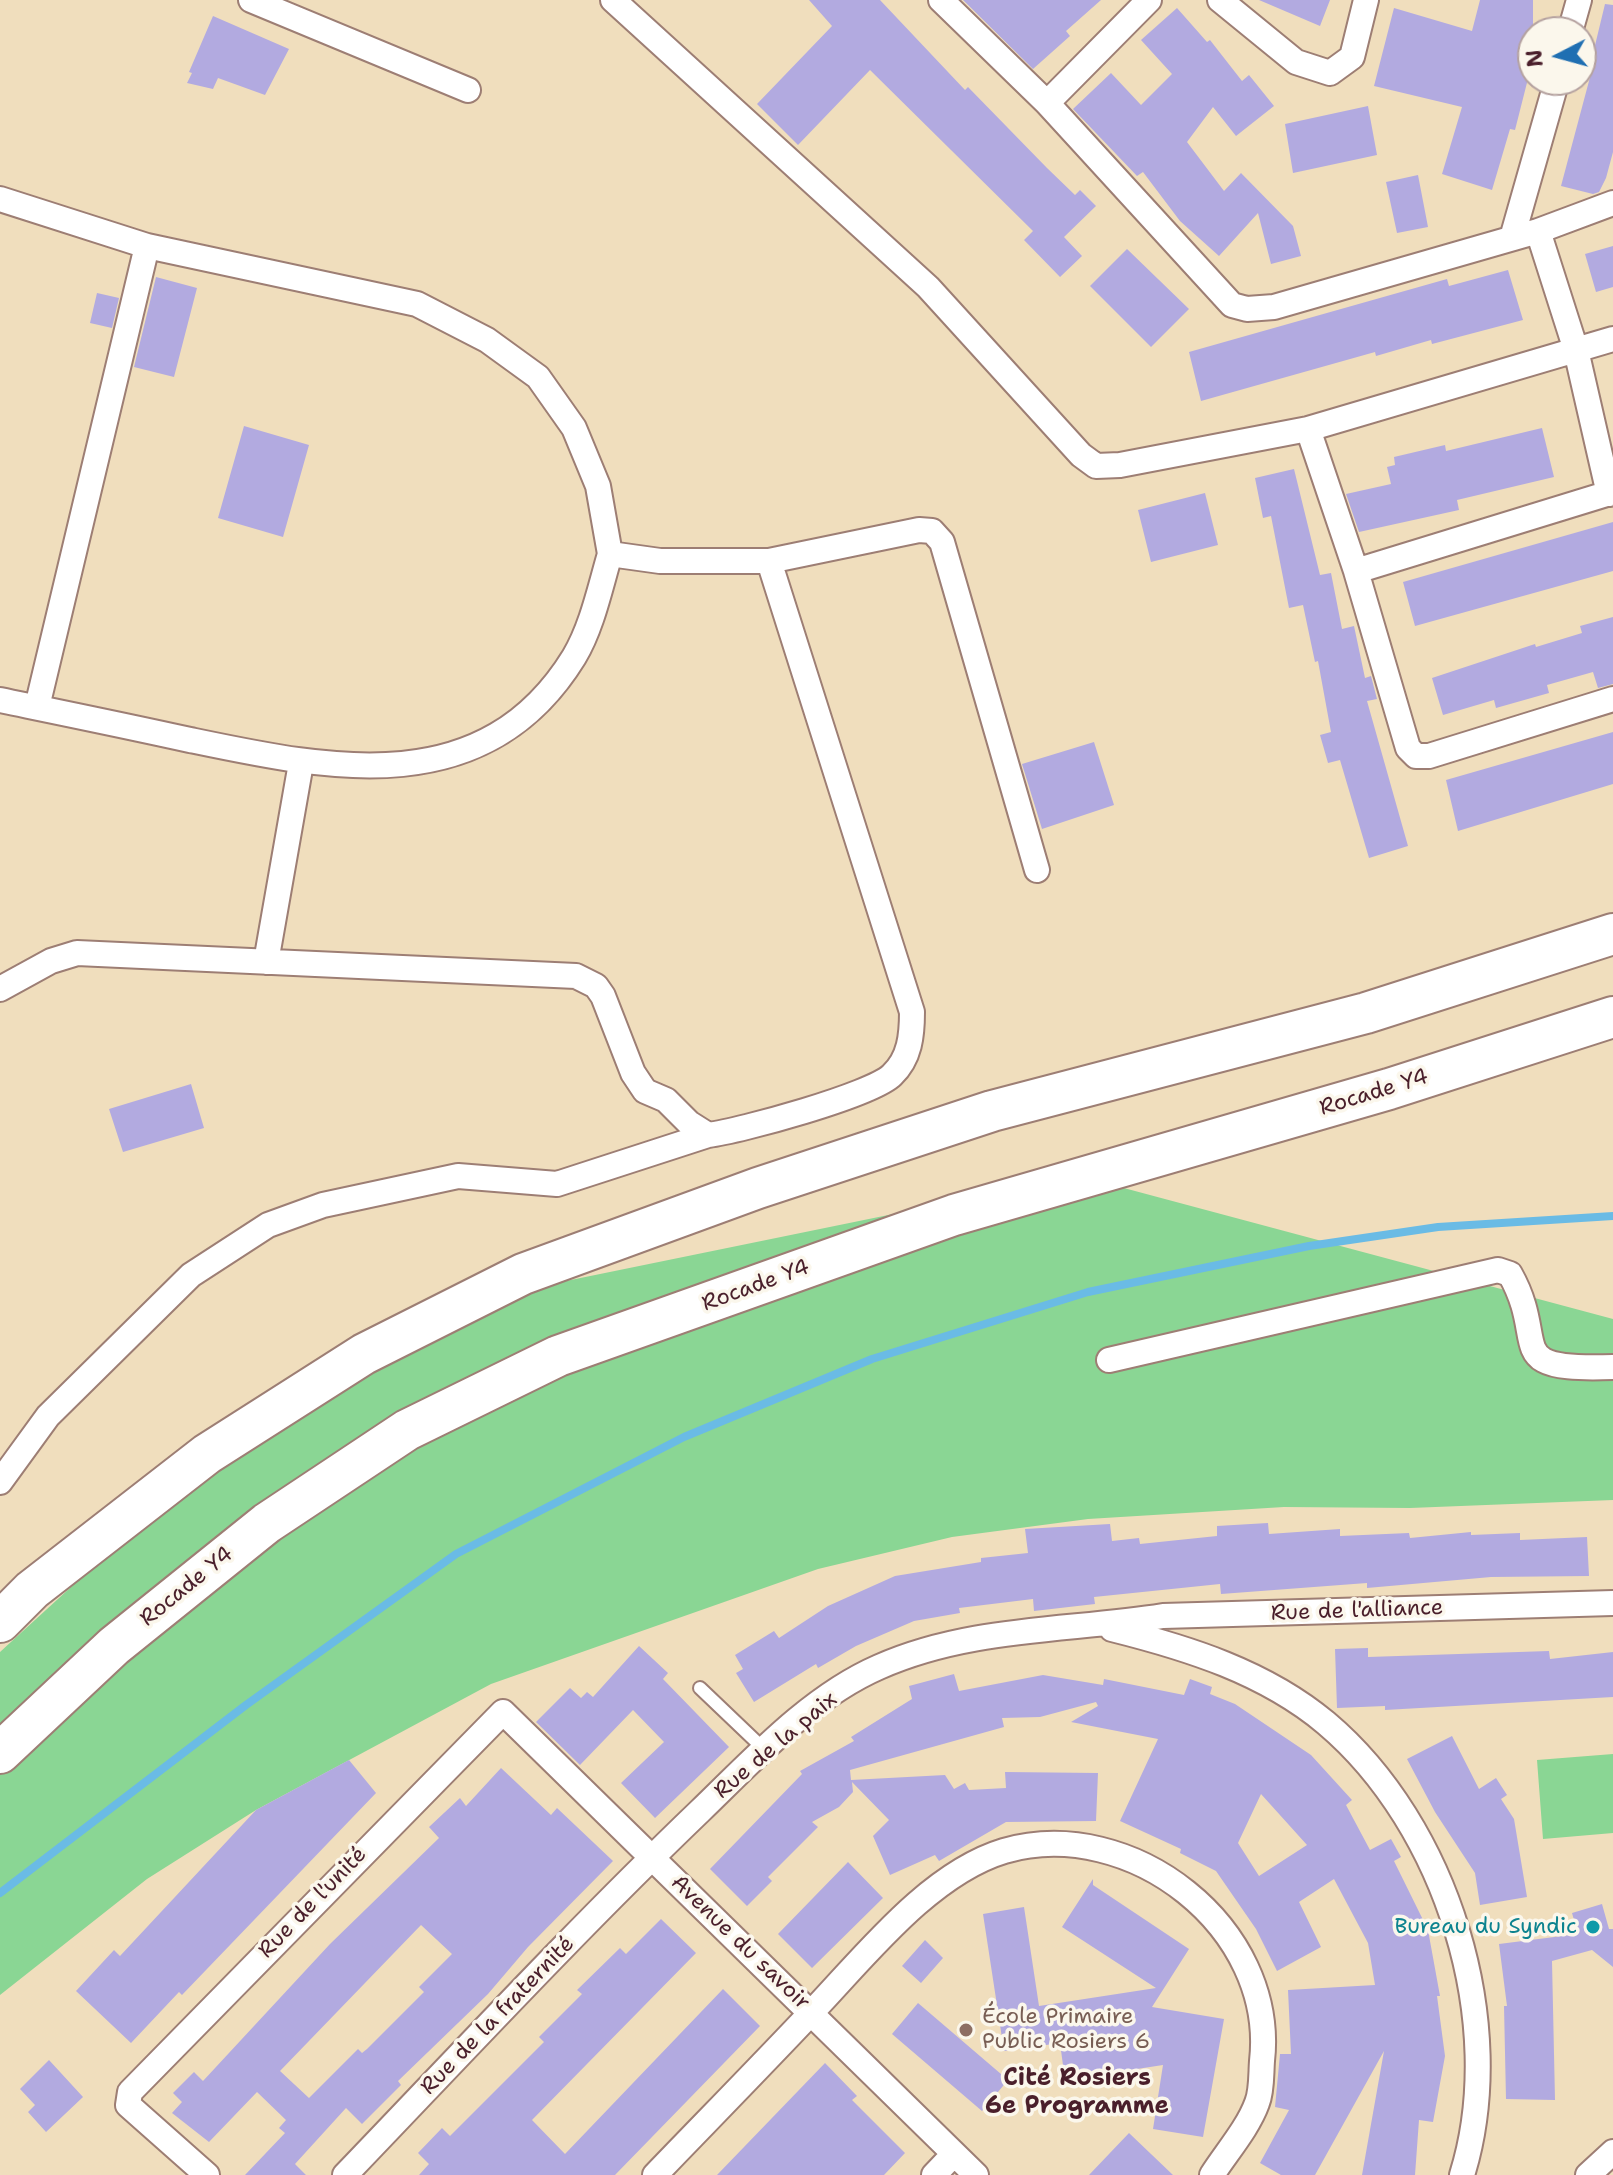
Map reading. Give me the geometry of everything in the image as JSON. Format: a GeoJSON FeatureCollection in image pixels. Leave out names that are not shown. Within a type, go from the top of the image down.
{"type":"FeatureCollection","features":[{"type":"Feature","properties":{"kind":"highway"},"geometry":{"type":"LineString","coordinates":[[0,1622],[32,1590],[207,1454],[364,1354],[523,1274],[758,1188],[992,1111],[1366,1013],[1613,934]]}},
{"type":"Feature","properties":{"kind":"highway","name":"Rocade Y4"},"geometry":{"type":"LineString","coordinates":[[0,1753],[114,1646],[267,1523],[407,1430],[558,1356],[954,1215],[1389,1089],[1613,1017]]}},
{"type":"Feature","properties":{"kind":"street"},"geometry":{"type":"LineString","coordinates":[[251,0],[468,90]]}},
{"type":"Feature","properties":{"kind":"street"},"geometry":{"type":"LineString","coordinates":[[613,0],[928,287],[1081,455],[1096,466],[1120,465],[1308,429],[1613,339]]}},
{"type":"Feature","properties":{"kind":"street"},"geometry":{"type":"LineString","coordinates":[[941,0],[1047,103],[1232,305],[1247,309],[1274,307],[1538,231],[1613,203]]}},
{"type":"Feature","properties":{"kind":"street"},"geometry":{"type":"LineString","coordinates":[[1047,103],[1149,0]]}},
{"type":"Feature","properties":{"kind":"street"},"geometry":{"type":"LineString","coordinates":[[1220,0],[1296,62],[1330,73],[1352,57],[1366,0]]}},
{"type":"Feature","properties":{"kind":"street"},"geometry":{"type":"LineString","coordinates":[[1512,238],[1552,96]]}},
{"type":"Feature","properties":{"kind":"street"},"geometry":{"type":"LineString","coordinates":[[0,199],[147,246],[417,304],[487,340],[538,377],[574,428],[598,486],[610,554],[596,604],[574,657],[536,703],[485,743],[395,766],[301,763],[0,700]]}},
{"type":"Feature","properties":{"kind":"street"},"geometry":{"type":"LineString","coordinates":[[1356,571],[1611,493],[1576,350],[1538,231]]}},
{"type":"Feature","properties":{"kind":"street"},"geometry":{"type":"LineString","coordinates":[[37,707],[147,246]]}},
{"type":"Feature","properties":{"kind":"street"},"geometry":{"type":"LineString","coordinates":[[1308,429],[1356,571],[1408,748],[1416,756],[1429,756],[1613,699]]}},
{"type":"Feature","properties":{"kind":"street"},"geometry":{"type":"LineString","coordinates":[[610,554],[660,561],[769,561],[919,530],[932,531],[942,542],[1037,870]]}},
{"type":"Feature","properties":{"kind":"street"},"geometry":{"type":"LineString","coordinates":[[0,1482],[48,1416],[191,1275],[268,1225],[323,1205],[458,1176],[557,1184],[708,1135],[876,1087],[901,1064],[912,1038],[912,1012],[769,561]]}},
{"type":"Feature","properties":{"kind":"street"},"geometry":{"type":"LineString","coordinates":[[266,962],[301,763]]}},
{"type":"Feature","properties":{"kind":"street"},"geometry":{"type":"LineString","coordinates":[[0,989],[51,961],[77,953],[576,976],[596,986],[603,996],[633,1073],[645,1091],[666,1100],[708,1135]]}},
{"type":"Feature","properties":{"kind":"street"},"geometry":{"type":"LineString","coordinates":[[1109,1360],[1498,1270],[1510,1274],[1516,1286],[1531,1347],[1545,1364],[1568,1369],[1613,1367]]}},
{"type":"Feature","properties":{"kind":"street","name":"Rue de l'alliance"},"geometry":{"type":"LineString","coordinates":[[1102,1626],[1163,1616],[1613,1603]]}},
{"type":"Feature","properties":{"kind":"street"},"geometry":{"type":"LineString","coordinates":[[1102,1626],[1193,1649],[1269,1684],[1326,1723],[1383,1780],[1425,1851],[1456,1923],[1471,1989],[1477,2071],[1471,2147],[1462,2175]]}},
{"type":"Feature","properties":{"kind":"street","name":"Rue de la paix"},"geometry":{"type":"LineString","coordinates":[[652,1857],[813,1708],[878,1667],[989,1636],[1031,1628],[1102,1626]]}},
{"type":"Feature","properties":{"kind":"street","name":"Avenue du savoir"},"geometry":{"type":"LineString","coordinates":[[503,1712],[976,2175]]}},
{"type":"Feature","properties":{"kind":"street","name":"Rue de l'unité"},"geometry":{"type":"LineString","coordinates":[[207,2175],[128,2105],[127,2099],[174,2046],[503,1712]]}},
{"type":"Feature","properties":{"kind":"street"},"geometry":{"type":"LineString","coordinates":[[655,2175],[907,1912],[957,1875],[1004,1851],[1060,1845],[1103,1851],[1161,1872],[1201,1901],[1235,1942],[1256,1992],[1265,2041],[1258,2103],[1212,2175]]}},
{"type":"Feature","properties":{"kind":"street","name":"Rue de la fraternité"},"geometry":{"type":"LineString","coordinates":[[345,2175],[652,1857]]}},
{"type":"Feature","properties":{"kind":"street"},"geometry":{"type":"LineString","coordinates":[[1588,2175],[1613,2152]]}},
{"type":"Feature","properties":{"kind":"street"},"geometry":{"type":"LineString","coordinates":[[934,2175],[954,2154]]}},
{"type":"Feature","properties":{"kind":"lane"},"geometry":{"type":"LineString","coordinates":[[700,1688],[765,1750]]}},
{"type":"Feature","properties":{"kind":"green space"},"geometry":{"type":"Polygon","coordinates":[[[1079,1176],[1613,1319],[1613,1500],[1410,1508],[1284,1507],[1088,1519],[952,1537],[818,1569],[491,1684],[256,1810],[147,1879],[0,1995],[0,1652],[164,1502],[429,1309],[1079,1176]]]}},
{"type":"Feature","properties":{"kind":"green space"},"geometry":{"type":"Polygon","coordinates":[[[1613,1754],[1613,1833],[1543,1839],[1537,1760],[1613,1754]]]}},
{"type":"Feature","properties":{"kind":"building"},"geometry":{"type":"Polygon","coordinates":[[[809,0],[880,0],[965,90],[968,87],[1075,195],[1080,190],[1096,206],[1064,237],[1082,256],[1060,277],[1024,240],[1033,231],[870,70],[798,145],[757,104],[832,26],[809,0]]]}},
{"type":"Feature","properties":{"kind":"building"},"geometry":{"type":"Polygon","coordinates":[[[963,0],[1101,0],[1066,31],[1070,36],[1033,69],[963,0]]]}},
{"type":"Feature","properties":{"kind":"building"},"geometry":{"type":"Polygon","coordinates":[[[1259,0],[1330,0],[1320,26],[1259,0]]]}},
{"type":"Feature","properties":{"kind":"building"},"geometry":{"type":"Polygon","coordinates":[[[1480,0],[1533,0],[1533,16],[1517,16],[1517,96],[1524,96],[1515,130],[1510,129],[1492,190],[1442,174],[1462,107],[1374,86],[1394,8],[1472,31],[1480,0]]]}},
{"type":"Feature","properties":{"kind":"building"},"geometry":{"type":"Polygon","coordinates":[[[1605,4],[1613,5],[1613,152],[1606,178],[1599,192],[1593,194],[1561,186],[1585,96],[1597,96],[1597,37],[1605,4]]]}},
{"type":"Feature","properties":{"kind":"building"},"geometry":{"type":"Polygon","coordinates":[[[1177,8],[1207,42],[1210,40],[1242,81],[1249,75],[1274,106],[1236,136],[1213,107],[1187,142],[1224,191],[1241,173],[1293,226],[1301,256],[1271,264],[1258,213],[1219,256],[1180,221],[1143,172],[1137,176],[1073,109],[1111,73],[1141,105],[1172,74],[1141,40],[1177,8]]]}},
{"type":"Feature","properties":{"kind":"building"},"geometry":{"type":"Polygon","coordinates":[[[213,16],[289,49],[265,95],[218,78],[213,89],[187,83],[213,16]]]}},
{"type":"Feature","properties":{"kind":"building"},"geometry":{"type":"Polygon","coordinates":[[[1368,106],[1377,155],[1293,173],[1285,124],[1368,106]]]}},
{"type":"Feature","properties":{"kind":"building"},"geometry":{"type":"Polygon","coordinates":[[[1418,175],[1428,227],[1397,233],[1386,182],[1418,175]]]}},
{"type":"Feature","properties":{"kind":"building"},"geometry":{"type":"Polygon","coordinates":[[[1613,246],[1613,287],[1596,292],[1585,254],[1613,246]]]}},
{"type":"Feature","properties":{"kind":"building"},"geometry":{"type":"Polygon","coordinates":[[[1127,249],[1189,309],[1151,347],[1090,286],[1127,249]]]}},
{"type":"Feature","properties":{"kind":"building"},"geometry":{"type":"Polygon","coordinates":[[[1508,270],[1523,320],[1432,344],[1431,340],[1376,356],[1375,352],[1201,401],[1189,352],[1447,279],[1449,286],[1508,270]]]}},
{"type":"Feature","properties":{"kind":"building"},"geometry":{"type":"Polygon","coordinates":[[[156,277],[197,288],[174,377],[134,367],[156,277]]]}},
{"type":"Feature","properties":{"kind":"building"},"geometry":{"type":"Polygon","coordinates":[[[97,293],[119,298],[112,328],[90,323],[97,293]]]}},
{"type":"Feature","properties":{"kind":"building"},"geometry":{"type":"Polygon","coordinates":[[[244,426],[309,445],[283,537],[218,518],[244,426]]]}},
{"type":"Feature","properties":{"kind":"building"},"geometry":{"type":"Polygon","coordinates":[[[1542,428],[1554,477],[1457,500],[1459,510],[1359,532],[1346,494],[1391,484],[1387,467],[1395,465],[1394,457],[1445,445],[1446,451],[1542,428]]]}},
{"type":"Feature","properties":{"kind":"building"},"geometry":{"type":"Polygon","coordinates":[[[1294,469],[1320,575],[1331,573],[1342,629],[1354,626],[1365,678],[1371,676],[1377,699],[1367,701],[1408,846],[1369,858],[1340,760],[1328,763],[1320,735],[1331,732],[1318,661],[1315,662],[1303,605],[1289,608],[1271,516],[1263,518],[1255,478],[1294,469]]]}},
{"type":"Feature","properties":{"kind":"building"},"geometry":{"type":"Polygon","coordinates":[[[1205,493],[1218,545],[1151,562],[1138,510],[1205,493]]]}},
{"type":"Feature","properties":{"kind":"building"},"geometry":{"type":"Polygon","coordinates":[[[1613,522],[1613,571],[1415,626],[1403,582],[1613,522]]]}},
{"type":"Feature","properties":{"kind":"building"},"geometry":{"type":"Polygon","coordinates":[[[1613,617],[1613,684],[1598,688],[1593,672],[1547,685],[1549,693],[1496,708],[1494,700],[1443,715],[1432,678],[1535,644],[1536,647],[1582,633],[1580,626],[1613,617]]]}},
{"type":"Feature","properties":{"kind":"building"},"geometry":{"type":"Polygon","coordinates":[[[1613,732],[1613,784],[1458,831],[1446,780],[1613,732]]]}},
{"type":"Feature","properties":{"kind":"building"},"geometry":{"type":"Polygon","coordinates":[[[1094,742],[1114,805],[1042,829],[1022,764],[1094,742]]]}},
{"type":"Feature","properties":{"kind":"building"},"geometry":{"type":"Polygon","coordinates":[[[191,1084],[204,1128],[123,1152],[109,1109],[191,1084]]]}},
{"type":"Feature","properties":{"kind":"building"},"geometry":{"type":"Polygon","coordinates":[[[1268,1523],[1269,1534],[1340,1529],[1340,1536],[1409,1533],[1410,1538],[1471,1532],[1471,1535],[1520,1533],[1520,1540],[1587,1537],[1589,1576],[1491,1577],[1367,1588],[1367,1583],[1221,1594],[1220,1584],[1094,1597],[1095,1604],[1034,1611],[1033,1599],[959,1608],[960,1613],[914,1621],[856,1646],[818,1668],[816,1664],[754,1702],[736,1673],[743,1669],[735,1655],[774,1631],[779,1638],[828,1606],[895,1576],[981,1562],[981,1558],[1028,1553],[1025,1529],[1110,1524],[1112,1541],[1139,1538],[1140,1544],[1217,1536],[1217,1526],[1268,1523]]]}},
{"type":"Feature","properties":{"kind":"building"},"geometry":{"type":"Polygon","coordinates":[[[639,1646],[668,1673],[663,1679],[729,1747],[655,1818],[621,1783],[664,1742],[633,1710],[580,1765],[536,1722],[570,1688],[581,1698],[587,1692],[593,1697],[639,1646]]]}},
{"type":"Feature","properties":{"kind":"building"},"geometry":{"type":"Polygon","coordinates":[[[1368,1648],[1368,1657],[1549,1651],[1550,1659],[1613,1652],[1613,1697],[1385,1710],[1385,1706],[1337,1708],[1335,1649],[1368,1648]]]}},
{"type":"Feature","properties":{"kind":"building"},"geometry":{"type":"Polygon","coordinates":[[[954,1674],[959,1691],[1043,1675],[1103,1685],[1104,1679],[1184,1695],[1190,1679],[1212,1687],[1210,1694],[1235,1704],[1311,1755],[1352,1800],[1346,1805],[1370,1850],[1391,1839],[1401,1857],[1394,1861],[1428,1930],[1440,1996],[1437,1996],[1445,2056],[1433,2122],[1419,2120],[1415,2175],[1362,2175],[1384,2051],[1315,2175],[1281,2175],[1260,2163],[1289,2110],[1275,2107],[1280,2054],[1291,2054],[1288,1990],[1375,1985],[1368,1943],[1334,1879],[1299,1902],[1321,1947],[1277,1971],[1256,1929],[1216,1871],[1180,1853],[1181,1849],[1120,1821],[1158,1739],[1071,1722],[1098,1706],[1096,1702],[1040,1717],[1002,1718],[1004,1727],[850,1770],[851,1780],[945,1775],[954,1789],[965,1783],[969,1790],[1006,1788],[1005,1772],[1098,1773],[1096,1821],[1006,1822],[939,1861],[935,1855],[890,1875],[873,1836],[889,1820],[852,1782],[853,1792],[839,1807],[812,1822],[818,1827],[768,1877],[772,1881],[747,1906],[710,1869],[802,1774],[800,1771],[854,1741],[851,1737],[912,1699],[909,1686],[954,1674]],[[1261,1794],[1238,1843],[1259,1876],[1307,1845],[1261,1794]]]}},
{"type":"Feature","properties":{"kind":"building"},"geometry":{"type":"Polygon","coordinates":[[[1452,1736],[1479,1789],[1496,1778],[1507,1795],[1501,1799],[1514,1819],[1527,1897],[1480,1905],[1475,1873],[1435,1812],[1407,1759],[1452,1736]]]}},
{"type":"Feature","properties":{"kind":"building"},"geometry":{"type":"Polygon","coordinates":[[[349,1760],[376,1793],[182,1995],[179,1992],[131,2043],[76,1991],[114,1950],[120,1956],[256,1810],[349,1760]]]}},
{"type":"Feature","properties":{"kind":"building"},"geometry":{"type":"Polygon","coordinates":[[[501,1768],[551,1815],[557,1808],[613,1861],[528,1947],[488,1994],[398,2081],[401,2085],[362,2124],[346,2108],[295,2164],[306,2175],[245,2175],[285,2133],[279,2128],[286,2120],[257,2092],[209,2142],[172,2113],[182,2102],[173,2093],[194,2072],[203,2081],[330,1944],[439,1838],[429,1827],[460,1798],[466,1806],[501,1768]],[[421,1925],[280,2071],[309,2098],[358,2049],[362,2053],[367,2049],[424,1992],[419,1987],[452,1954],[421,1925]]]}},
{"type":"Feature","properties":{"kind":"building"},"geometry":{"type":"Polygon","coordinates":[[[848,1862],[883,1898],[812,1968],[778,1934],[848,1862]]]}},
{"type":"Feature","properties":{"kind":"building"},"geometry":{"type":"Polygon","coordinates":[[[1093,1879],[1093,1885],[1189,1949],[1152,2007],[1224,2019],[1203,2137],[1153,2129],[1163,2065],[1065,2080],[1060,2043],[1004,2051],[983,1914],[1024,1907],[1039,2006],[1156,1988],[1062,1927],[1093,1879]]]}},
{"type":"Feature","properties":{"kind":"building"},"geometry":{"type":"Polygon","coordinates":[[[1602,1904],[1609,1929],[1613,1929],[1613,1967],[1592,1950],[1552,1961],[1555,2100],[1506,2099],[1504,2006],[1507,2006],[1499,1944],[1578,1934],[1572,1913],[1602,1904]]]}},
{"type":"Feature","properties":{"kind":"building"},"geometry":{"type":"Polygon","coordinates":[[[661,1919],[696,1953],[532,2120],[565,2154],[723,1989],[760,2026],[615,2175],[419,2175],[429,2164],[418,2153],[442,2128],[450,2136],[544,2042],[539,2037],[582,1994],[577,1990],[620,1948],[626,1954],[661,1919]]]}},
{"type":"Feature","properties":{"kind":"building"},"geometry":{"type":"Polygon","coordinates":[[[925,1940],[943,1958],[921,1983],[902,1966],[925,1940]]]}},
{"type":"Feature","properties":{"kind":"building"},"geometry":{"type":"Polygon","coordinates":[[[918,2003],[1008,2080],[982,2111],[892,2034],[918,2003]]]}},
{"type":"Feature","properties":{"kind":"building"},"geometry":{"type":"Polygon","coordinates":[[[49,2060],[83,2097],[46,2132],[28,2112],[35,2105],[20,2089],[49,2060]]]}},
{"type":"Feature","properties":{"kind":"building"},"geometry":{"type":"Polygon","coordinates":[[[825,2063],[857,2096],[852,2100],[905,2153],[884,2175],[717,2175],[825,2063]]]}},
{"type":"Feature","properties":{"kind":"building"},"geometry":{"type":"Polygon","coordinates":[[[1129,2133],[1173,2175],[1089,2175],[1129,2133]]]}},
{"type":"Feature","properties":{"kind":"waterway"},"geometry":{"type":"LineString","coordinates":[[0,1893],[246,1705],[456,1554],[684,1437],[872,1359],[1088,1292],[1309,1246],[1438,1227],[1613,1216]]}},
{"type":"Feature","properties":{"kind":"place","name":"Bureau du Syndic"},"geometry":{"type":"Point","coordinates":[1593,1927]}},
{"type":"Feature","properties":{"kind":"place","name":"École Primaire Public Rosiers 6"},"geometry":{"type":"Point","coordinates":[966,2030]}},
{"type":"Feature","properties":{"kind":"district","name":"Cité Rosiers 6e Programme"},"geometry":{"type":"Point","coordinates":[1077,2093]}}]}
